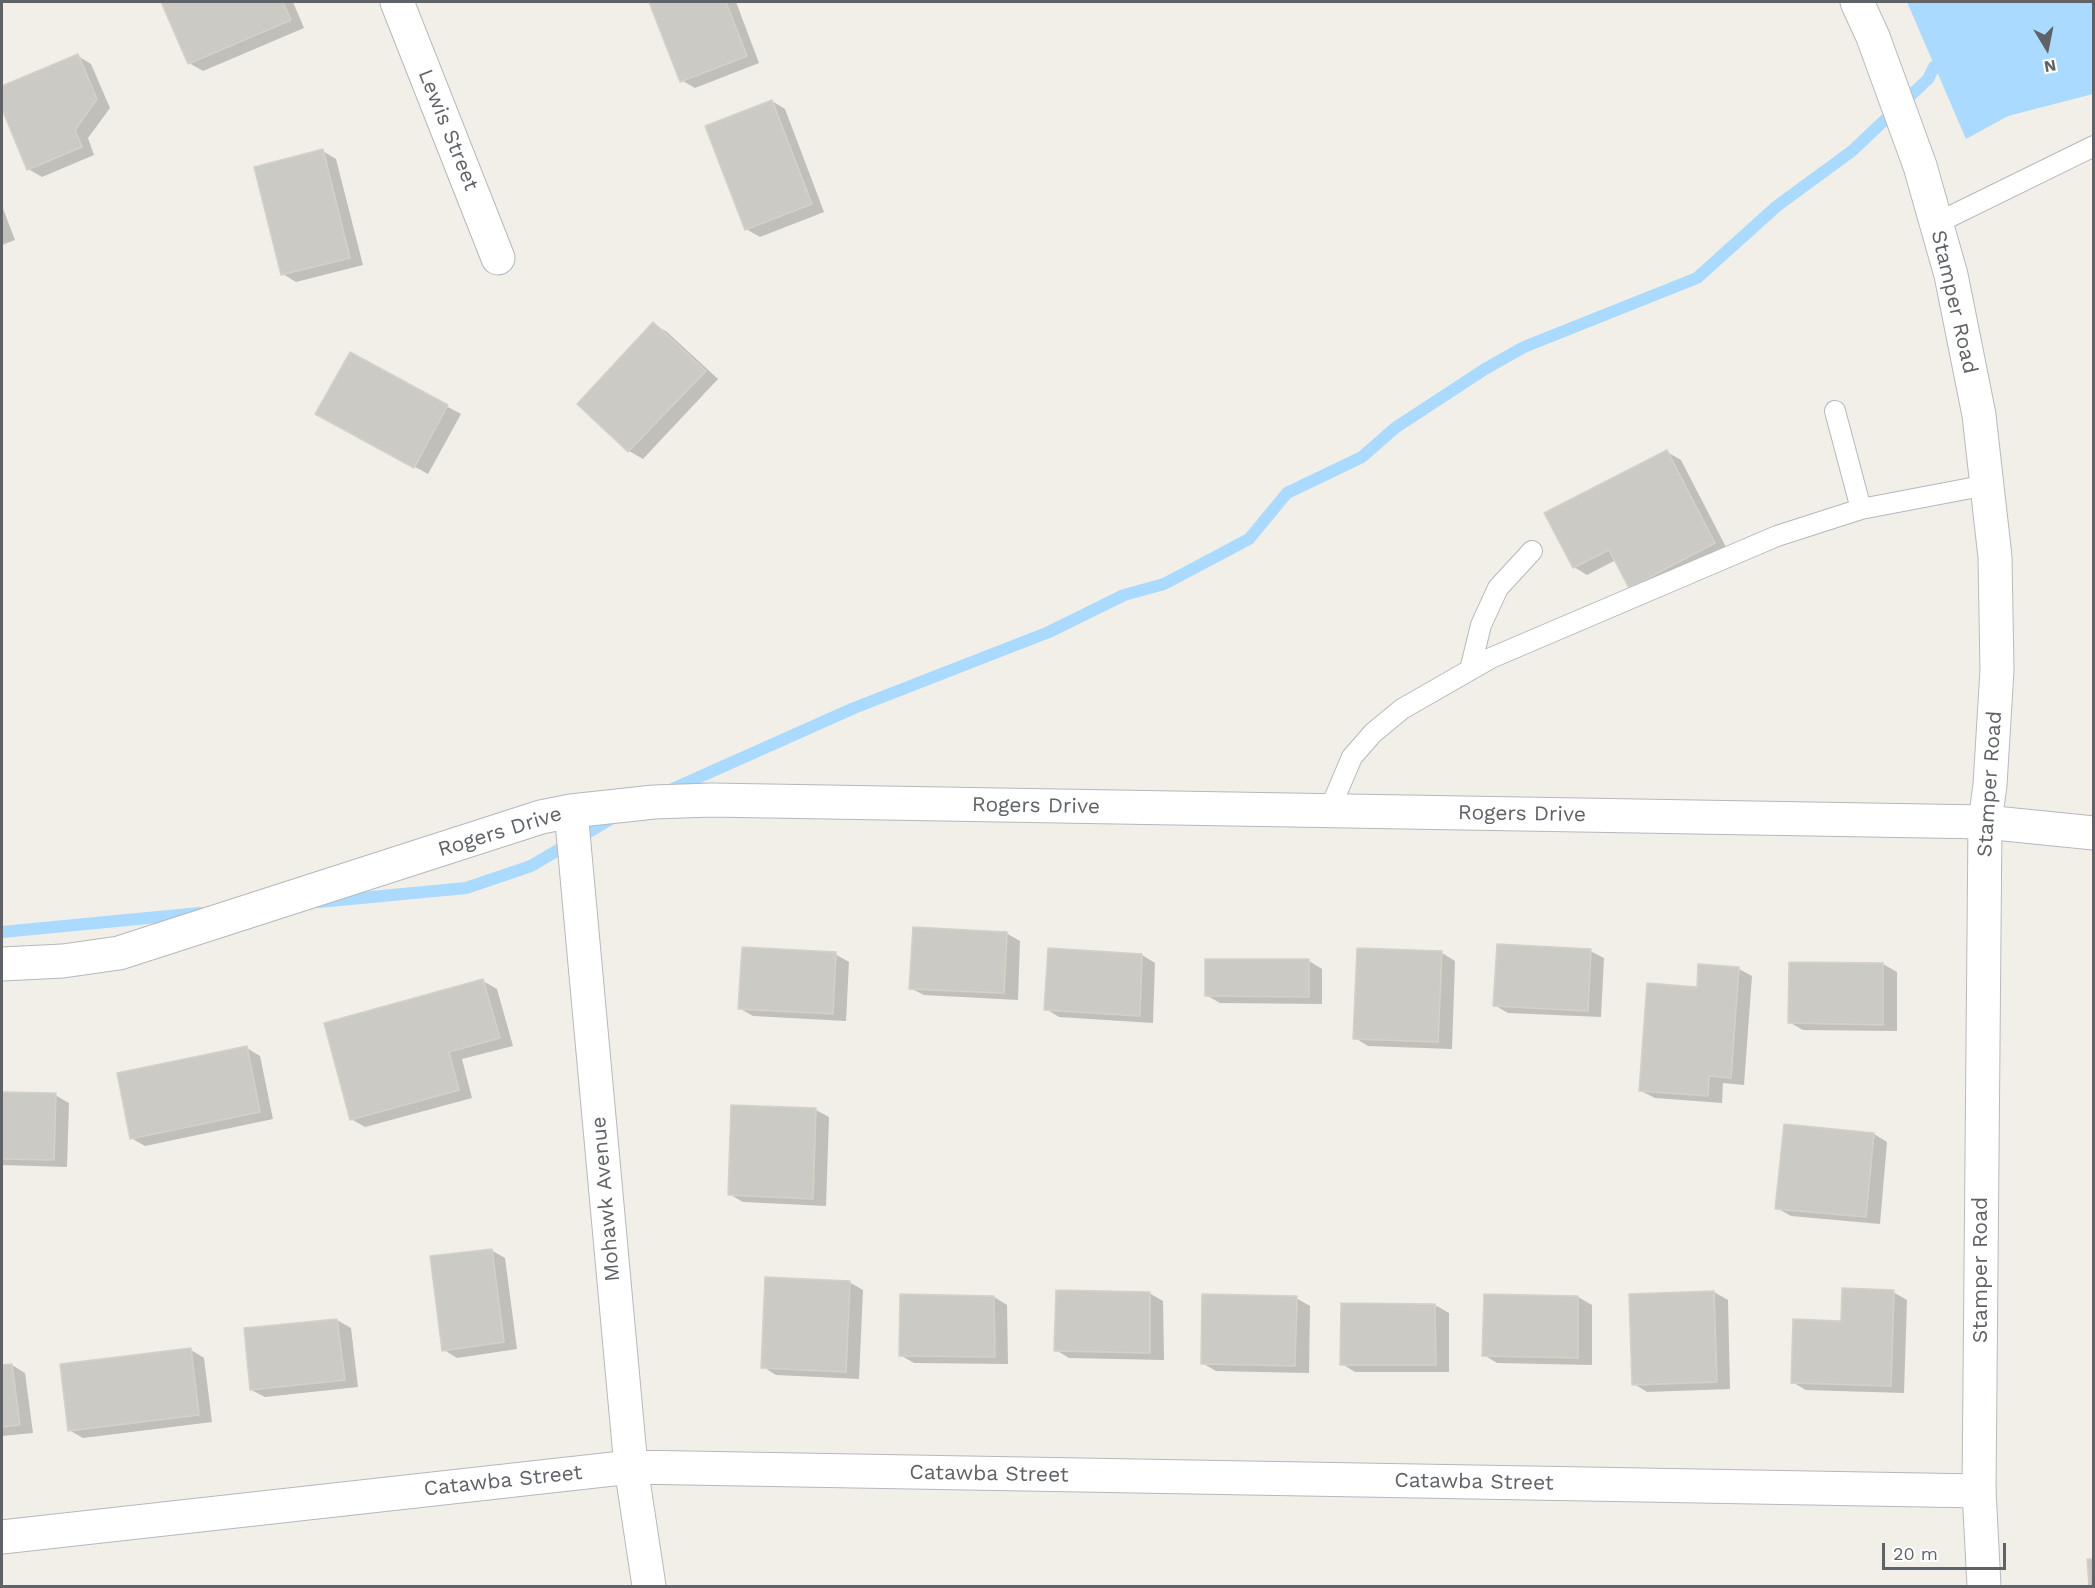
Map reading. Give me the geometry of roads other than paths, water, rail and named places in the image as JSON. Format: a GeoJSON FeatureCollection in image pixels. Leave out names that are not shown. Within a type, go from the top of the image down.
{"type":"FeatureCollection","features":[{"type":"Feature","properties":{"kind":"street","name":"Lewis Street"},"geometry":{"type":"LineString","coordinates":[[397,2],[498,258]]}},
{"type":"Feature","properties":{"kind":"street","name":"Stamper Road"},"geometry":{"type":"LineString","coordinates":[[1857,2],[1873,37],[1920,166],[1951,275],[1979,415],[1995,557],[1997,670],[1990,784],[1985,822],[1979,1491],[1984,1587]]}},
{"type":"Feature","properties":{"kind":"street","name":"Rogers Drive"},"geometry":{"type":"LineString","coordinates":[[2,964],[63,961],[119,953],[541,817],[571,811],[654,802],[711,800],[1985,822],[2094,833]]}},
{"type":"Feature","properties":{"kind":"street","name":"Mohawk Avenue"},"geometry":{"type":"LineString","coordinates":[[571,811],[631,1467],[649,1587]]}},
{"type":"Feature","properties":{"kind":"street","name":"Catawba Street"},"geometry":{"type":"LineString","coordinates":[[2,1537],[631,1467],[1979,1491]]}},
{"type":"Feature","properties":{"kind":"lane"},"geometry":{"type":"LineString","coordinates":[[1936,223],[2094,146]]}},
{"type":"Feature","properties":{"kind":"lane"},"geometry":{"type":"LineString","coordinates":[[1835,411],[1861,509]]}},
{"type":"Feature","properties":{"kind":"lane"},"geometry":{"type":"LineString","coordinates":[[1329,810],[1352,757],[1373,733],[1402,709],[1491,658],[1777,536],[1861,509],[1987,485]]}},
{"type":"Feature","properties":{"kind":"lane"},"geometry":{"type":"LineString","coordinates":[[1470,670],[1481,625],[1498,588],[1532,551]]}},
{"type":"Feature","properties":{"kind":"water"},"geometry":{"type":"Polygon","coordinates":[[[1907,2],[2093,2],[2093,94],[2008,116],[1966,139],[1907,2]]]}},
{"type":"Feature","properties":{"kind":"waterway"},"geometry":{"type":"LineString","coordinates":[[668,791],[854,708],[1049,632],[1124,595],[1164,584],[1249,539],[1287,493],[1362,457],[1395,428],[1485,369],[1524,347],[1697,278],[1777,206],[1852,151],[1928,79],[1934,67],[1950,70]]}},
{"type":"Feature","properties":{"kind":"waterway"},"geometry":{"type":"LineString","coordinates":[[319,902],[466,888],[531,866],[614,817]]}},
{"type":"Feature","properties":{"kind":"waterway"},"geometry":{"type":"LineString","coordinates":[[2,932],[200,913]]}}]}
